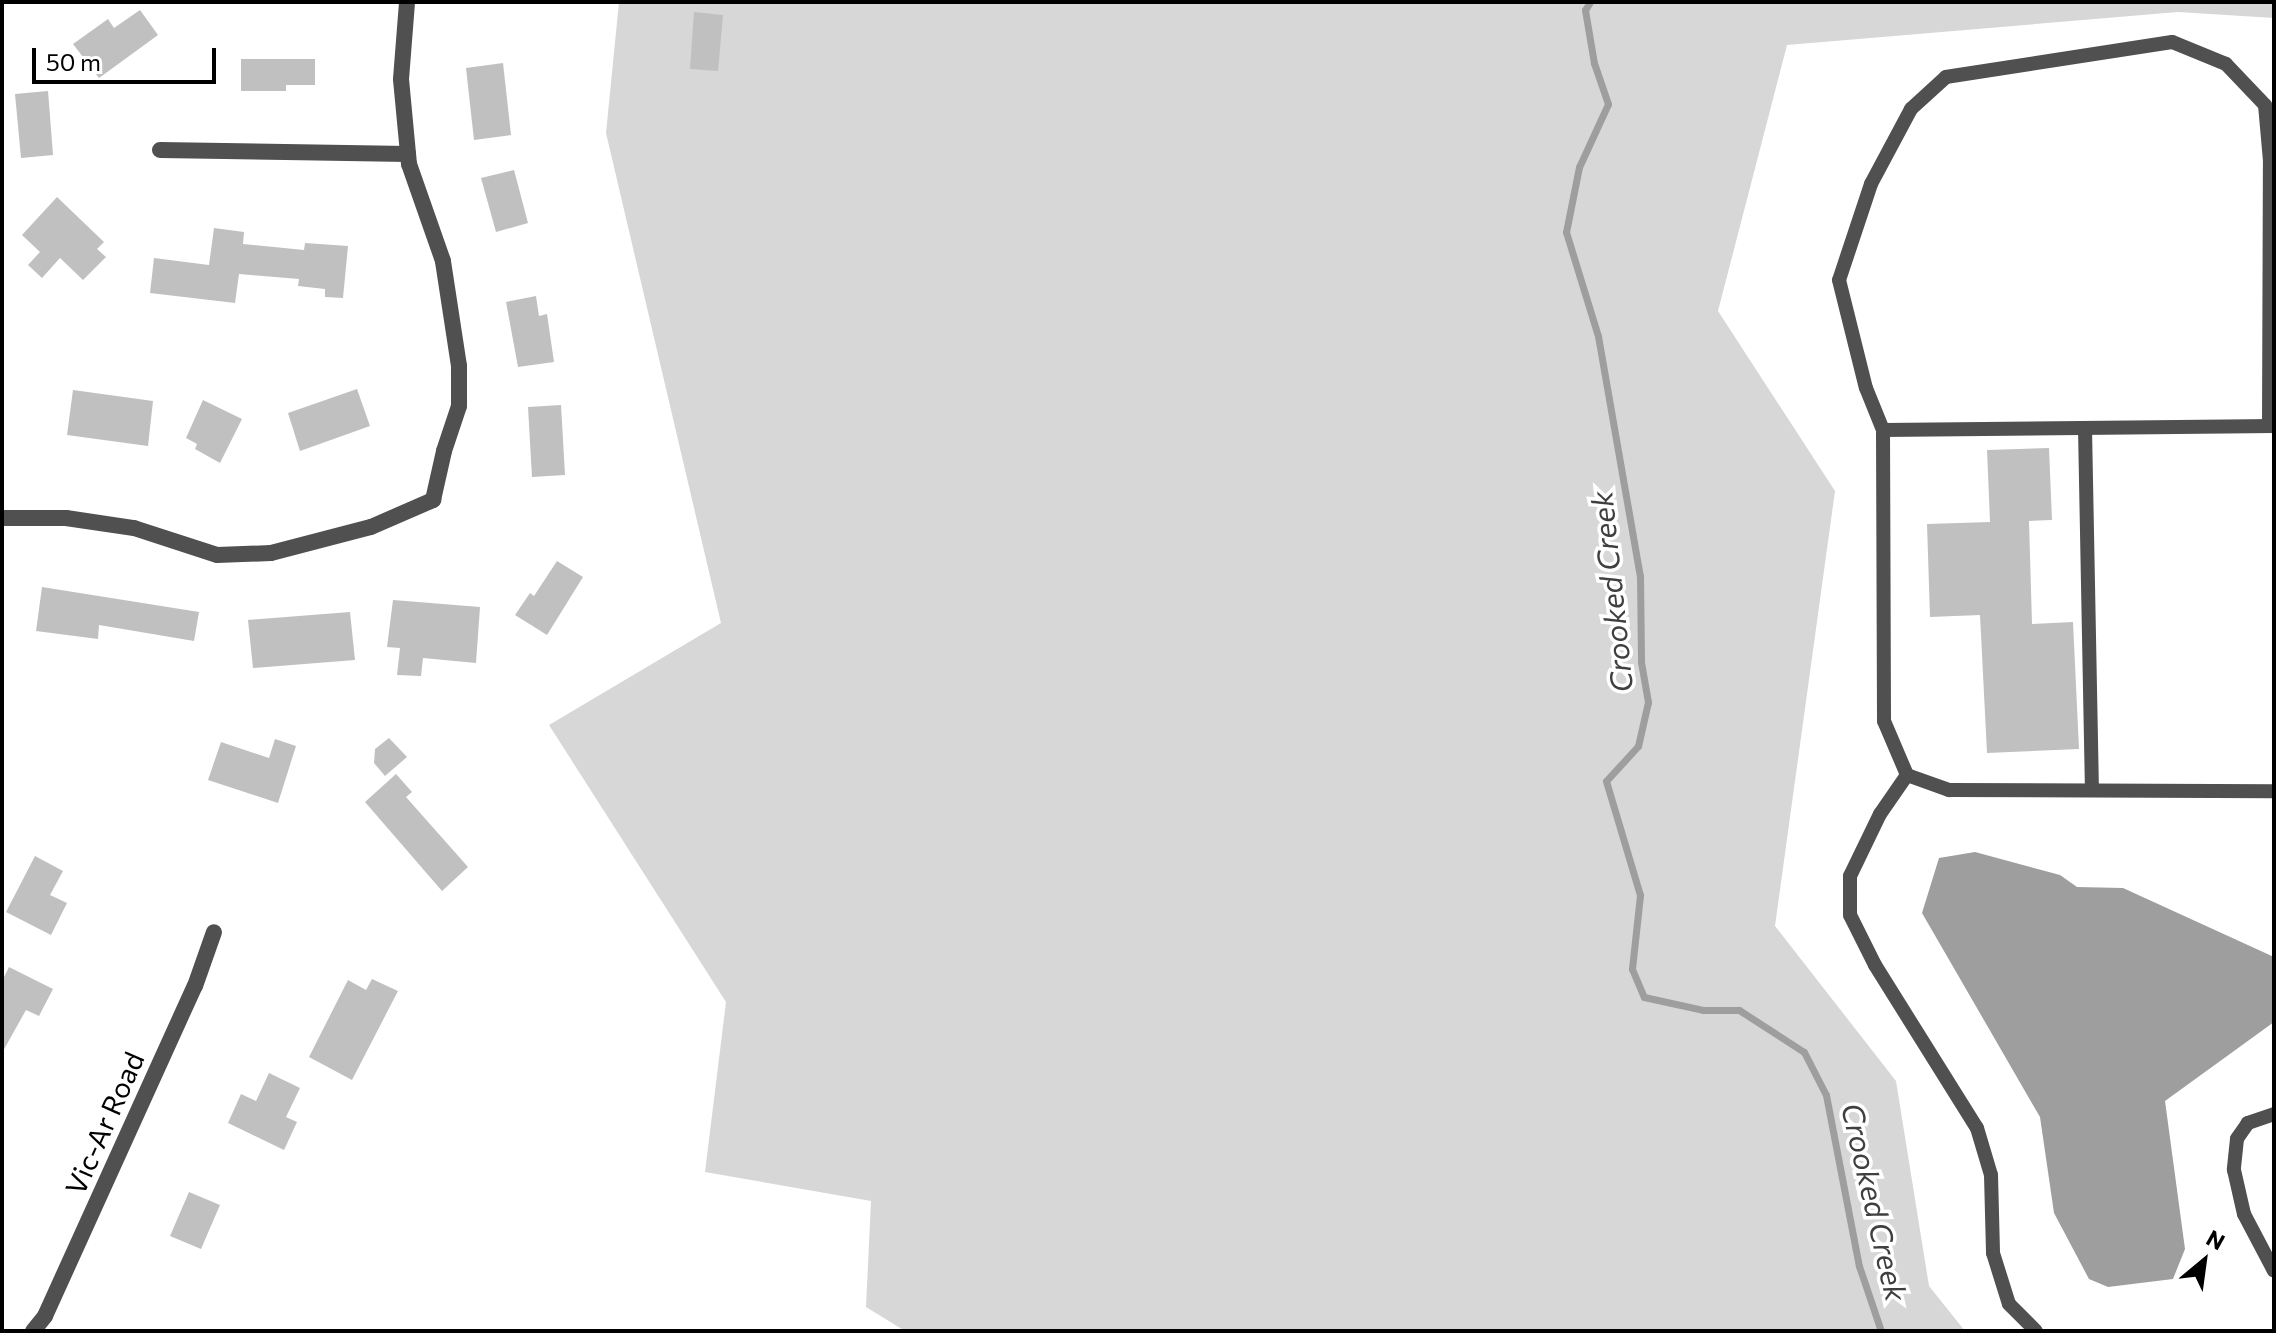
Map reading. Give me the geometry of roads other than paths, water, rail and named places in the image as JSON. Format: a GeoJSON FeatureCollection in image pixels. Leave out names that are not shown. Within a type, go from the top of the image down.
{"type":"FeatureCollection","features":[{"type":"Feature","properties":{"kind":"street"},"geometry":{"type":"LineString","coordinates":[[2,518],[66,518],[134,528],[217,555],[285,549],[371,527],[433,500],[444,451],[459,406],[459,366],[443,261],[408,154],[401,79],[407,2]]}},
{"type":"Feature","properties":{"kind":"street"},"geometry":{"type":"LineString","coordinates":[[160,150],[408,154]]}},
{"type":"Feature","properties":{"kind":"street","name":"Vic-Ar Road"},"geometry":{"type":"LineString","coordinates":[[33,1331],[45,1316],[195,986],[214,932]]}},
{"type":"Feature","properties":{"kind":"lane"},"geometry":{"type":"LineString","coordinates":[[1883,430],[2271,426],[2270,161],[2265,105],[2226,64],[2172,42],[1946,77],[1911,109],[1871,184],[1839,280],[1866,388],[1883,430],[1884,721],[1907,775],[1949,790],[2274,791]]}},
{"type":"Feature","properties":{"kind":"lane"},"geometry":{"type":"LineString","coordinates":[[2085,428],[2092,790]]}},
{"type":"Feature","properties":{"kind":"lane"},"geometry":{"type":"LineString","coordinates":[[1907,775],[1880,814],[1850,876],[1850,915],[1875,965],[1977,1128],[1991,1175],[1993,1253],[2009,1304],[2036,1331]]}},
{"type":"Feature","properties":{"kind":"lane"},"geometry":{"type":"LineString","coordinates":[[2274,1114],[2248,1123],[2237,1139],[2234,1170],[2244,1214],[2274,1271]]}},
{"type":"Feature","properties":{"kind":"waterway","name":"Crooked Creek"},"geometry":{"type":"LineString","coordinates":[[1590,2],[1585,10],[1594,63],[1608,104],[1579,167],[1566,232],[1598,336],[1640,576],[1641,662],[1648,702],[1638,746],[1606,781],[1640,895],[1632,969],[1644,997],[1703,1010],[1739,1010],[1804,1052],[1826,1095],[1859,1266],[1881,1331]]}}]}
